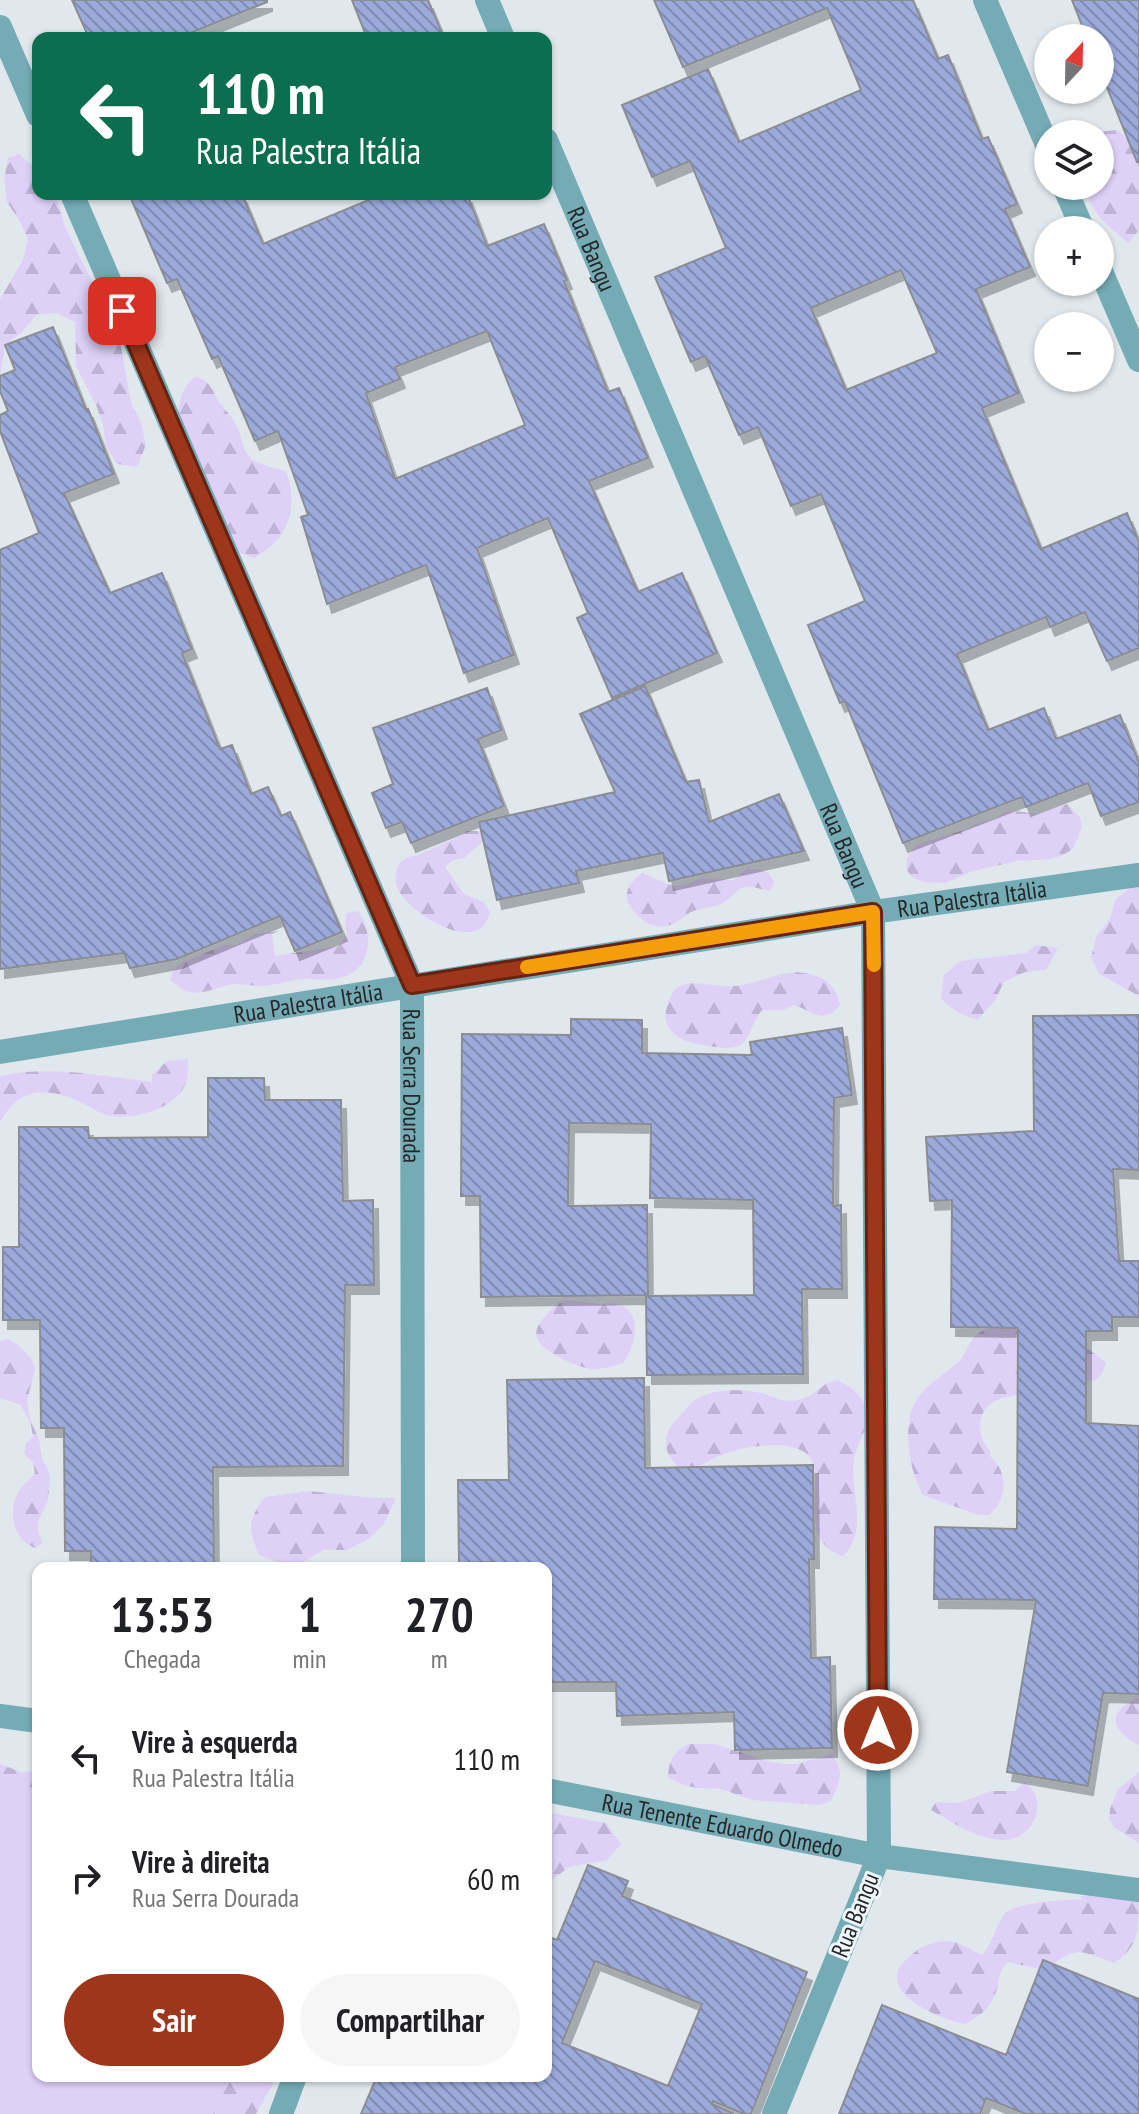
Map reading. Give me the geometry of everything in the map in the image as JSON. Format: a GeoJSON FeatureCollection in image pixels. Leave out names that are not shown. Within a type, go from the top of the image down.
{"type":"FeatureCollection","features":[{"type":"Feature","properties":{"kind":"street"},"geometry":{"type":"LineString","coordinates":[[487,0],[500,32]]}},
{"type":"Feature","properties":{"kind":"street"},"geometry":{"type":"LineString","coordinates":[[985,0],[1036,120]]}},
{"type":"Feature","properties":{"kind":"street"},"geometry":{"type":"LineString","coordinates":[[0,27],[32,101]]}},
{"type":"Feature","properties":{"kind":"street","name":"Rua Bangu"},"geometry":{"type":"LineString","coordinates":[[552,154],[873,912],[879,1856],[774,2114]]}},
{"type":"Feature","properties":{"kind":"street","name":"Rua Serra Dourada"},"geometry":{"type":"LineString","coordinates":[[75,200],[412,985],[413,1562]]}},
{"type":"Feature","properties":{"kind":"street"},"geometry":{"type":"LineString","coordinates":[[1112,296],[1139,360]]}},
{"type":"Feature","properties":{"kind":"street","name":"Rua Palestra Itália"},"geometry":{"type":"LineString","coordinates":[[0,1052],[873,912],[1139,875]]}},
{"type":"Feature","properties":{"kind":"street"},"geometry":{"type":"LineString","coordinates":[[0,1716],[32,1720]]}},
{"type":"Feature","properties":{"kind":"street","name":"Rua Tenente Eduardo Olmedo"},"geometry":{"type":"LineString","coordinates":[[552,1791],[879,1856],[1139,1890]]}},
{"type":"Feature","properties":{"kind":"street"},"geometry":{"type":"LineString","coordinates":[[281,2114],[293,2082]]}},
{"type":"Feature","properties":{"kind":"green space"},"geometry":{"type":"Polygon","coordinates":[[[1114,130],[1118,130],[1133,145],[1139,157],[1139,230],[1128,243],[1114,231],[1114,216],[1099,216],[1090,200],[1114,200],[1114,130]]]}},
{"type":"Feature","properties":{"kind":"green space"},"geometry":{"type":"Polygon","coordinates":[[[19,154],[32,165],[32,200],[56,200],[65,227],[119,336],[131,403],[141,423],[146,445],[137,467],[117,464],[106,446],[96,405],[76,366],[75,322],[56,313],[36,315],[21,333],[5,345],[0,378],[0,299],[23,260],[28,239],[7,202],[4,179],[8,158],[19,154]]]}},
{"type":"Feature","properties":{"kind":"green space"},"geometry":{"type":"Polygon","coordinates":[[[196,376],[206,381],[232,418],[245,451],[252,460],[286,471],[291,497],[288,521],[276,541],[254,558],[234,551],[178,413],[183,392],[196,376]]]}},
{"type":"Feature","properties":{"kind":"green space"},"geometry":{"type":"Polygon","coordinates":[[[1067,804],[1080,817],[1082,827],[1073,849],[1063,855],[973,871],[945,883],[923,882],[912,877],[906,869],[907,858],[922,843],[967,829],[1005,812],[1037,814],[1067,804]]]}},
{"type":"Feature","properties":{"kind":"green space"},"geometry":{"type":"Polygon","coordinates":[[[466,831],[478,831],[487,838],[464,858],[453,860],[445,867],[464,894],[484,902],[490,912],[486,923],[472,932],[449,929],[425,917],[400,893],[396,878],[399,863],[466,831]]]}},
{"type":"Feature","properties":{"kind":"green space"},"geometry":{"type":"Polygon","coordinates":[[[750,866],[748,870],[768,872],[774,882],[770,891],[743,888],[722,903],[691,912],[669,925],[654,926],[645,921],[636,914],[627,899],[633,881],[642,873],[671,885],[683,886],[702,878],[734,880],[750,866]]]}},
{"type":"Feature","properties":{"kind":"green space"},"geometry":{"type":"Polygon","coordinates":[[[1139,884],[1139,996],[1099,974],[1091,957],[1097,935],[1110,919],[1115,900],[1133,885],[1139,884]]]}},
{"type":"Feature","properties":{"kind":"green space"},"geometry":{"type":"Polygon","coordinates":[[[358,911],[367,932],[367,952],[363,962],[347,975],[331,980],[303,979],[266,986],[235,984],[198,993],[186,991],[170,980],[173,970],[182,963],[225,945],[237,945],[255,934],[279,931],[272,934],[275,956],[339,946],[347,935],[347,913],[358,911]]]}},
{"type":"Feature","properties":{"kind":"green space"},"geometry":{"type":"Polygon","coordinates":[[[1036,945],[1058,948],[1046,970],[1025,972],[1004,982],[994,1002],[977,1020],[957,1012],[941,999],[944,975],[960,961],[1026,953],[1036,945]]]}},
{"type":"Feature","properties":{"kind":"green space"},"geometry":{"type":"Polygon","coordinates":[[[795,972],[825,980],[838,996],[840,1005],[823,1016],[794,1005],[783,1010],[762,1010],[746,1040],[732,1048],[690,1042],[681,1039],[669,1028],[666,1011],[672,994],[680,986],[692,983],[735,986],[795,972]]]}},
{"type":"Feature","properties":{"kind":"green space"},"geometry":{"type":"Polygon","coordinates":[[[188,1059],[183,1088],[177,1097],[157,1109],[133,1116],[108,1115],[71,1098],[48,1092],[17,1101],[0,1122],[0,1076],[57,1071],[152,1082],[152,1075],[167,1061],[188,1059]]]}},
{"type":"Feature","properties":{"kind":"green space"},"geometry":{"type":"Polygon","coordinates":[[[560,1302],[618,1304],[627,1309],[635,1324],[635,1334],[623,1363],[599,1369],[585,1368],[560,1358],[540,1343],[536,1335],[540,1323],[560,1302]]]}},
{"type":"Feature","properties":{"kind":"green space"},"geometry":{"type":"Polygon","coordinates":[[[1002,1326],[1044,1328],[1083,1346],[1106,1363],[1102,1374],[1094,1381],[1066,1379],[990,1404],[981,1417],[981,1432],[991,1452],[989,1455],[1000,1469],[1004,1485],[995,1509],[989,1515],[978,1515],[923,1495],[913,1472],[908,1430],[914,1405],[924,1390],[960,1360],[978,1334],[1002,1326]]]}},
{"type":"Feature","properties":{"kind":"green space"},"geometry":{"type":"Polygon","coordinates":[[[7,1339],[17,1344],[32,1360],[35,1369],[27,1401],[30,1420],[39,1439],[42,1459],[50,1479],[48,1501],[38,1521],[38,1532],[43,1543],[35,1548],[22,1539],[14,1525],[13,1509],[18,1493],[35,1473],[33,1462],[24,1454],[26,1443],[33,1437],[31,1425],[21,1405],[0,1398],[0,1341],[7,1339]]]}},
{"type":"Feature","properties":{"kind":"green space"},"geometry":{"type":"Polygon","coordinates":[[[837,1380],[859,1395],[867,1417],[854,1459],[855,1534],[843,1556],[831,1550],[818,1532],[815,1471],[807,1454],[799,1449],[776,1445],[751,1447],[719,1456],[684,1472],[672,1461],[667,1451],[668,1432],[696,1399],[729,1390],[796,1401],[829,1381],[828,1384],[837,1380]]]}},
{"type":"Feature","properties":{"kind":"green space"},"geometry":{"type":"Polygon","coordinates":[[[309,1491],[396,1498],[384,1524],[369,1539],[347,1550],[324,1550],[303,1562],[277,1562],[259,1555],[253,1538],[252,1519],[265,1497],[309,1491]]]}},
{"type":"Feature","properties":{"kind":"green space"},"geometry":{"type":"Polygon","coordinates":[[[1139,1698],[1139,1745],[1122,1733],[1116,1721],[1121,1709],[1139,1698]]]}},
{"type":"Feature","properties":{"kind":"green space"},"geometry":{"type":"Polygon","coordinates":[[[689,1744],[715,1744],[782,1764],[797,1764],[836,1753],[833,1756],[840,1773],[838,1784],[831,1801],[820,1805],[752,1800],[721,1789],[684,1785],[668,1777],[668,1771],[676,1753],[689,1744]]]}},
{"type":"Feature","properties":{"kind":"green space"},"geometry":{"type":"Polygon","coordinates":[[[0,1764],[21,1772],[32,1771],[32,1836],[0,1827],[0,1764]]]}},
{"type":"Feature","properties":{"kind":"green space"},"geometry":{"type":"Polygon","coordinates":[[[1139,1772],[1139,1843],[1115,1828],[1109,1819],[1118,1789],[1139,1772]]]}},
{"type":"Feature","properties":{"kind":"green space"},"geometry":{"type":"Polygon","coordinates":[[[1024,1782],[1036,1798],[1036,1817],[1024,1833],[1015,1838],[985,1837],[931,1810],[936,1802],[959,1803],[991,1791],[1015,1791],[1024,1782]]]}},
{"type":"Feature","properties":{"kind":"green space"},"geometry":{"type":"Polygon","coordinates":[[[0,1784],[32,1787],[32,2082],[226,2082],[213,2114],[0,2114],[0,1784]]]}},
{"type":"Feature","properties":{"kind":"green space"},"geometry":{"type":"Polygon","coordinates":[[[552,1813],[606,1823],[621,1844],[607,1860],[569,1867],[553,1879],[552,1813]]]}},
{"type":"Feature","properties":{"kind":"green space"},"geometry":{"type":"Polygon","coordinates":[[[1103,1890],[1139,1899],[1138,1928],[1133,1944],[1114,1963],[1078,1952],[1044,1970],[1008,1962],[988,2007],[964,2024],[920,2006],[901,1991],[897,1981],[899,1969],[922,1947],[952,1941],[982,1955],[1003,1916],[1009,1911],[1041,1902],[1084,1899],[1079,1897],[1103,1890]]]}},
{"type":"Feature","properties":{"kind":"green space"},"geometry":{"type":"Polygon","coordinates":[[[188,2082],[274,2082],[256,2114],[174,2114],[188,2082]]]}},
{"type":"Feature","properties":{"kind":"building"},"geometry":{"type":"Polygon","coordinates":[[[72,0],[267,0],[193,32],[86,32],[72,0]]]}},
{"type":"Feature","properties":{"kind":"building"},"geometry":{"type":"Polygon","coordinates":[[[352,0],[428,0],[441,32],[365,32],[352,0]]]}},
{"type":"Feature","properties":{"kind":"building"},"geometry":{"type":"Polygon","coordinates":[[[654,0],[913,0],[938,59],[948,55],[982,139],[988,137],[1017,204],[1005,209],[1030,267],[976,289],[1019,393],[982,408],[1041,549],[1127,513],[1139,542],[1139,648],[1107,661],[1085,612],[1050,627],[1046,617],[957,654],[988,730],[1044,708],[1056,739],[1120,715],[1139,763],[1139,802],[1101,816],[1088,783],[1026,807],[1022,797],[903,843],[845,701],[840,703],[808,625],[865,601],[821,494],[791,506],[758,427],[739,435],[705,356],[691,362],[655,277],[726,248],[690,161],[652,177],[622,105],[708,69],[739,142],[861,90],[827,8],[683,67],[654,0]],[[901,270],[811,308],[846,390],[937,353],[901,270]]]}},
{"type":"Feature","properties":{"kind":"building"},"geometry":{"type":"Polygon","coordinates":[[[1072,0],[1139,0],[1139,162],[1114,104],[1114,24],[1081,24],[1072,0]]]}},
{"type":"Feature","properties":{"kind":"building"},"geometry":{"type":"Polygon","coordinates":[[[132,200],[245,200],[263,244],[369,200],[469,200],[487,246],[544,224],[608,392],[619,388],[648,458],[589,481],[638,592],[682,573],[717,653],[612,698],[577,618],[588,613],[548,518],[477,548],[514,655],[464,673],[426,565],[327,604],[301,517],[308,515],[278,431],[255,441],[218,356],[212,359],[177,279],[167,283],[132,200]],[[487,331],[395,367],[400,379],[366,393],[395,479],[525,425],[487,331]]]}},
{"type":"Feature","properties":{"kind":"building"},"geometry":{"type":"Polygon","coordinates":[[[53,327],[114,474],[64,493],[110,593],[162,573],[192,649],[182,653],[220,749],[232,745],[251,794],[268,787],[281,816],[290,812],[342,932],[295,951],[280,916],[177,959],[130,968],[124,953],[0,969],[0,550],[39,533],[0,431],[0,415],[8,411],[0,391],[0,376],[15,370],[5,345],[53,327]]]}},
{"type":"Feature","properties":{"kind":"building"},"geometry":{"type":"Polygon","coordinates":[[[645,686],[686,782],[699,780],[709,822],[779,794],[804,851],[669,881],[663,853],[576,871],[579,883],[497,900],[479,822],[615,792],[580,714],[645,686]]]}},
{"type":"Feature","properties":{"kind":"building"},"geometry":{"type":"Polygon","coordinates":[[[487,688],[502,730],[478,739],[504,806],[411,843],[402,822],[386,828],[372,793],[393,784],[373,728],[487,688]]]}},
{"type":"Feature","properties":{"kind":"building"},"geometry":{"type":"Polygon","coordinates":[[[1139,1015],[1139,1170],[1113,1169],[1119,1261],[1139,1261],[1139,1317],[1112,1317],[1112,1331],[1086,1331],[1086,1423],[1139,1426],[1139,1694],[1103,1693],[1088,1786],[1007,1772],[1036,1600],[934,1599],[935,1527],[1017,1529],[1018,1328],[951,1327],[952,1200],[930,1201],[926,1137],[1034,1131],[1033,1016],[1139,1015]]]}},
{"type":"Feature","properties":{"kind":"building"},"geometry":{"type":"Polygon","coordinates":[[[571,1019],[642,1020],[642,1053],[752,1055],[750,1042],[842,1028],[852,1095],[834,1098],[833,1206],[841,1205],[842,1289],[802,1289],[803,1374],[647,1375],[646,1296],[754,1295],[753,1200],[650,1198],[651,1124],[569,1123],[568,1206],[647,1205],[648,1295],[481,1297],[480,1196],[461,1196],[462,1034],[571,1035],[571,1019]]]}},
{"type":"Feature","properties":{"kind":"building"},"geometry":{"type":"Polygon","coordinates":[[[208,1078],[264,1078],[265,1100],[341,1100],[343,1201],[373,1200],[374,1285],[345,1285],[343,1466],[213,1467],[214,1562],[91,1562],[91,1551],[65,1551],[64,1428],[41,1428],[40,1320],[3,1320],[3,1247],[19,1247],[19,1127],[88,1127],[89,1138],[208,1137],[208,1078]]]}},
{"type":"Feature","properties":{"kind":"building"},"geometry":{"type":"Polygon","coordinates":[[[644,1378],[645,1468],[813,1465],[814,1559],[809,1559],[811,1658],[830,1657],[832,1748],[735,1750],[734,1712],[617,1716],[616,1682],[552,1682],[552,1562],[459,1562],[458,1480],[509,1480],[507,1380],[644,1378]]]}},
{"type":"Feature","properties":{"kind":"building"},"geometry":{"type":"Polygon","coordinates":[[[588,1865],[628,1881],[622,1896],[807,1972],[751,2114],[713,2101],[712,2104],[734,2114],[361,2114],[374,2082],[552,2082],[552,1938],[557,1940],[588,1865]],[[595,1961],[562,2043],[668,2086],[702,2004],[595,1961]]]}},
{"type":"Feature","properties":{"kind":"building"},"geometry":{"type":"Polygon","coordinates":[[[1043,1960],[1139,1999],[1139,2114],[1026,2114],[986,2098],[980,2114],[839,2114],[882,2005],[1006,2055],[1043,1960]]]}},
{"type":"Feature","properties":{"kind":"slow traffic"},"geometry":{"type":"LineString","coordinates":[[527,967],[873,912],[874,965]]}},
{"type":"Feature","properties":{"kind":"route"},"geometry":{"type":"LineString","coordinates":[[122,311],[412,985],[873,912],[878,1730]]}}]}
